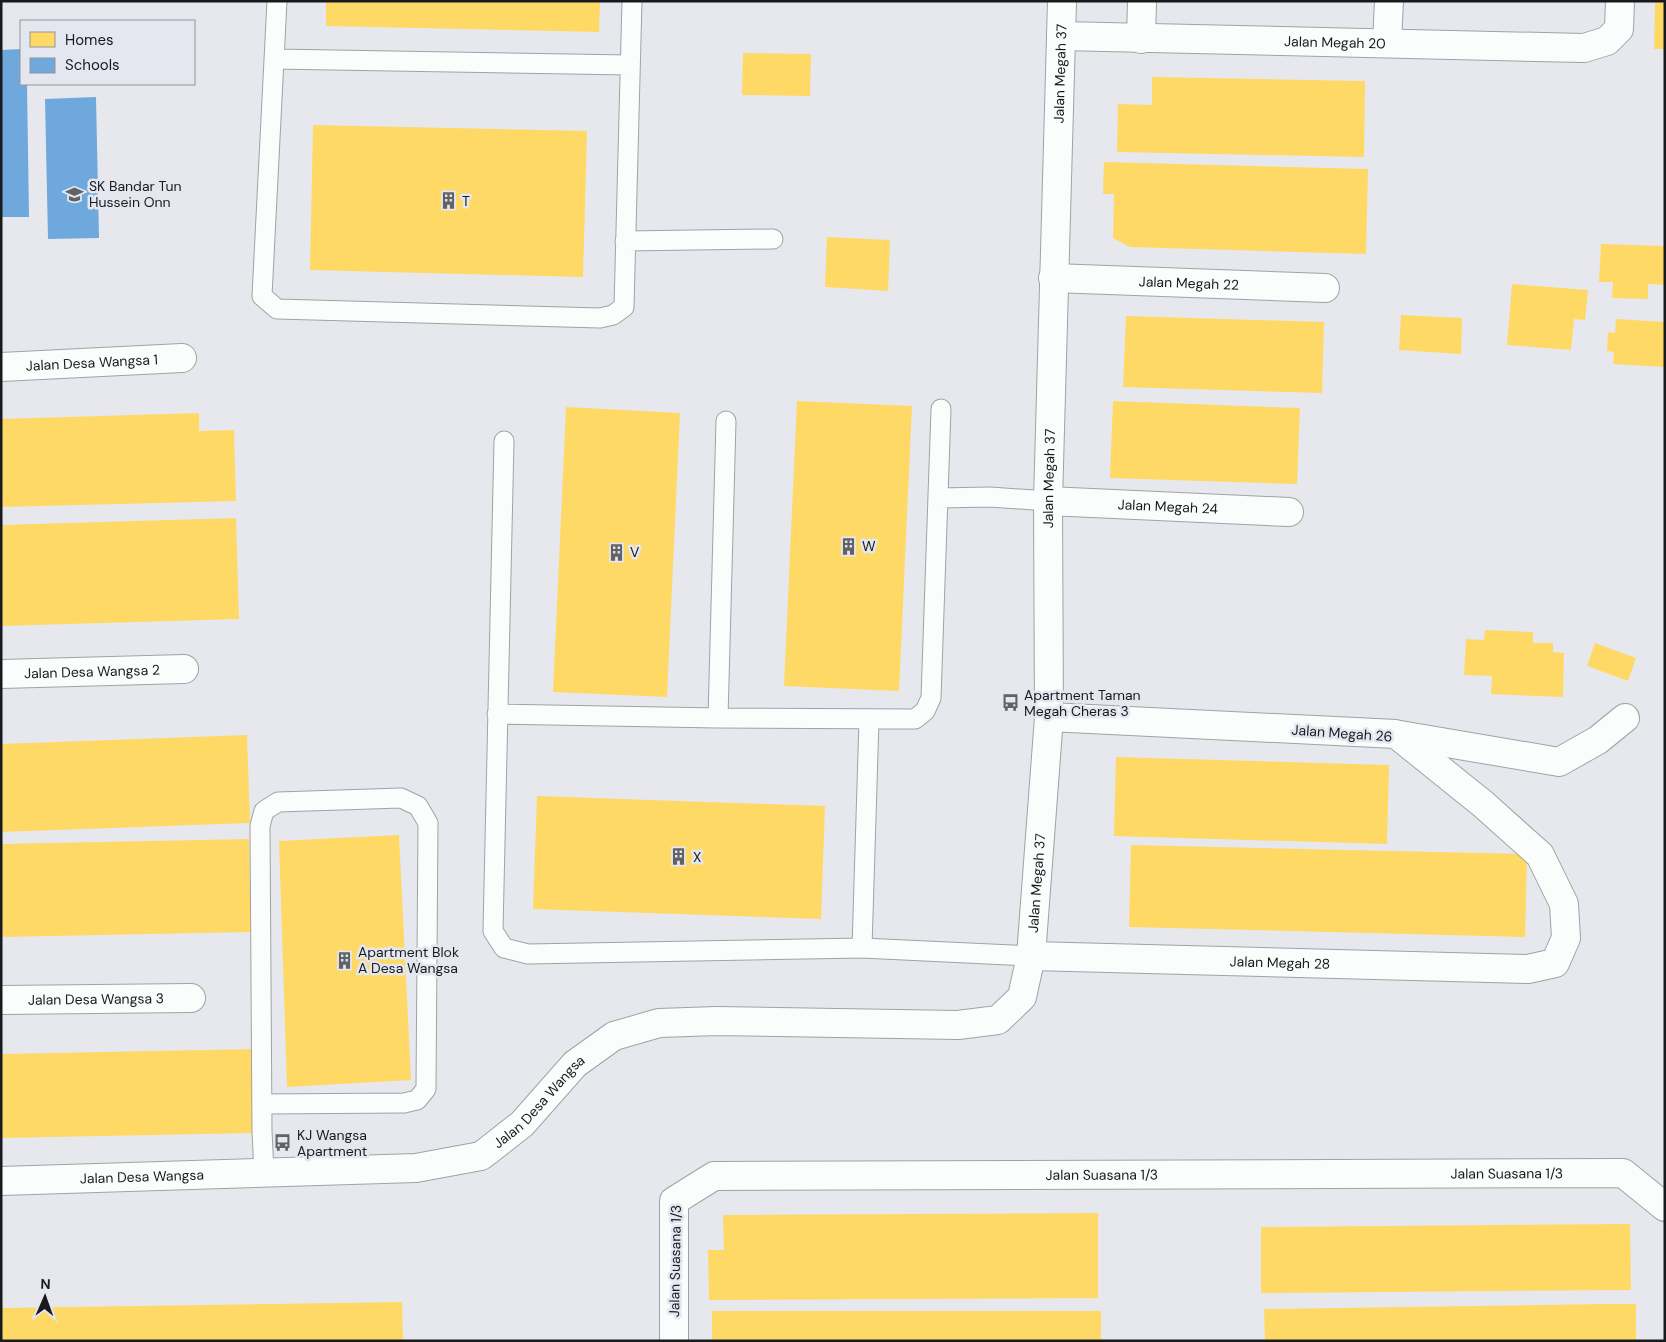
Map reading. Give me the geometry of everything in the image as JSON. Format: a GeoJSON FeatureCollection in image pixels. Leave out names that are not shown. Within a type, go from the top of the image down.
{"type":"FeatureCollection","features":[{"type":"Feature","properties":{"kind":"street","name":"Jalan Megah 37"},"geometry":{"type":"LineString","coordinates":[[1031,956],[1049,717],[1048,501],[1062,1]]}},
{"type":"Feature","properties":{"kind":"street"},"geometry":{"type":"LineString","coordinates":[[1141,39],[1142,1]]}},
{"type":"Feature","properties":{"kind":"street"},"geometry":{"type":"LineString","coordinates":[[1387,43],[1388,1]]}},
{"type":"Feature","properties":{"kind":"street","name":"Jalan Megah 20"},"geometry":{"type":"LineString","coordinates":[[1061,36],[1584,48],[1607,41],[1619,29],[1620,1]]}},
{"type":"Feature","properties":{"kind":"street","name":"Jalan Megah 22"},"geometry":{"type":"LineString","coordinates":[[1053,278],[1325,288]]}},
{"type":"Feature","properties":{"kind":"street","name":"Jalan Desa Wangsa 1"},"geometry":{"type":"LineString","coordinates":[[1,367],[182,358]]}},
{"type":"Feature","properties":{"kind":"street","name":"Jalan Megah 24"},"geometry":{"type":"LineString","coordinates":[[1048,501],[1289,512]]}},
{"type":"Feature","properties":{"kind":"street","name":"Jalan Desa Wangsa 2"},"geometry":{"type":"LineString","coordinates":[[1,674],[184,669]]}},
{"type":"Feature","properties":{"kind":"street","name":"Jalan Megah 26"},"geometry":{"type":"LineString","coordinates":[[1049,717],[1396,734],[1483,804],[1540,855],[1564,904],[1566,938],[1555,962],[1528,969]]}},
{"type":"Feature","properties":{"kind":"street"},"geometry":{"type":"LineString","coordinates":[[1396,734],[1559,762],[1598,740],[1625,718]]}},
{"type":"Feature","properties":{"kind":"street","name":"Jalan Megah 28"},"geometry":{"type":"LineString","coordinates":[[1031,956],[1528,969]]}},
{"type":"Feature","properties":{"kind":"street","name":"Jalan Desa Wangsa"},"geometry":{"type":"LineString","coordinates":[[1,1181],[416,1168],[481,1156],[522,1124],[575,1064],[614,1036],[659,1023],[717,1021],[958,1025],[998,1020],[1022,997],[1031,956]]}},
{"type":"Feature","properties":{"kind":"street","name":"Jalan Desa Wangsa 3"},"geometry":{"type":"LineString","coordinates":[[1,1000],[191,998]]}},
{"type":"Feature","properties":{"kind":"street","name":"Jalan Suasana 1/3"},"geometry":{"type":"LineString","coordinates":[[674,1341],[674,1200],[714,1176],[1623,1173],[1665,1207]]}},
{"type":"Feature","properties":{"kind":"lane"},"geometry":{"type":"LineString","coordinates":[[277,1],[262,296],[277,310],[600,318],[613,315],[624,307],[632,1]]}},
{"type":"Feature","properties":{"kind":"lane"},"geometry":{"type":"LineString","coordinates":[[274,59],[630,65]]}},
{"type":"Feature","properties":{"kind":"lane"},"geometry":{"type":"LineString","coordinates":[[625,241],[773,239]]}},
{"type":"Feature","properties":{"kind":"lane"},"geometry":{"type":"LineString","coordinates":[[497,714],[869,720],[915,719],[925,711],[931,698],[941,408]]}},
{"type":"Feature","properties":{"kind":"lane"},"geometry":{"type":"LineString","coordinates":[[718,718],[726,421]]}},
{"type":"Feature","properties":{"kind":"lane"},"geometry":{"type":"LineString","coordinates":[[504,441],[493,931],[504,948],[528,954],[862,948],[1031,956]]}},
{"type":"Feature","properties":{"kind":"lane"},"geometry":{"type":"LineString","coordinates":[[939,498],[990,497],[1048,501]]}},
{"type":"Feature","properties":{"kind":"lane"},"geometry":{"type":"LineString","coordinates":[[862,948],[869,720]]}},
{"type":"Feature","properties":{"kind":"lane"},"geometry":{"type":"LineString","coordinates":[[262,1104],[404,1103],[417,1100],[426,1089],[428,823],[418,806],[400,798],[278,802],[264,810],[260,826],[262,1104],[264,1173]]}},
{"type":"Feature","properties":{"kind":"building: Homes"},"geometry":{"type":"Polygon","coordinates":[[[326,1],[600,1],[599,32],[326,26],[326,1]]]}},
{"type":"Feature","properties":{"kind":"building: Homes"},"geometry":{"type":"Polygon","coordinates":[[[1655,1],[1665,1],[1665,49],[1654,49],[1655,1]]]}},
{"type":"Feature","properties":{"kind":"building: Homes"},"geometry":{"type":"Polygon","coordinates":[[[743,53],[811,54],[810,96],[742,95],[743,53]]]}},
{"type":"Feature","properties":{"kind":"building: Homes"},"geometry":{"type":"Polygon","coordinates":[[[1152,77],[1365,81],[1364,157],[1117,152],[1118,104],[1152,105],[1152,77]]]}},
{"type":"Feature","properties":{"kind":"building: Homes","name":"T"},"geometry":{"type":"Polygon","coordinates":[[[313,125],[587,131],[583,277],[310,270],[313,125]]]}},
{"type":"Feature","properties":{"kind":"building: Homes"},"geometry":{"type":"Polygon","coordinates":[[[1104,162],[1368,169],[1366,254],[1130,247],[1113,238],[1114,194],[1103,194],[1104,162]]]}},
{"type":"Feature","properties":{"kind":"building: Homes"},"geometry":{"type":"Polygon","coordinates":[[[827,237],[890,240],[888,291],[825,287],[827,237]]]}},
{"type":"Feature","properties":{"kind":"building: Homes"},"geometry":{"type":"Polygon","coordinates":[[[1601,244],[1665,246],[1665,285],[1648,284],[1648,299],[1612,298],[1613,282],[1599,282],[1601,244]]]}},
{"type":"Feature","properties":{"kind":"building: Homes"},"geometry":{"type":"Polygon","coordinates":[[[1512,284],[1588,290],[1585,320],[1574,319],[1571,350],[1507,345],[1512,284]]]}},
{"type":"Feature","properties":{"kind":"building: Homes"},"geometry":{"type":"Polygon","coordinates":[[[1401,315],[1462,318],[1461,354],[1399,350],[1401,315]]]}},
{"type":"Feature","properties":{"kind":"building: Homes"},"geometry":{"type":"Polygon","coordinates":[[[1126,316],[1324,322],[1322,393],[1123,387],[1126,316]]]}},
{"type":"Feature","properties":{"kind":"building: Homes"},"geometry":{"type":"Polygon","coordinates":[[[1616,319],[1665,322],[1665,367],[1613,364],[1614,352],[1607,351],[1608,332],[1615,333],[1616,319]]]}},
{"type":"Feature","properties":{"kind":"building: Homes","name":"W"},"geometry":{"type":"Polygon","coordinates":[[[797,401],[912,406],[899,691],[784,686],[797,401]]]}},
{"type":"Feature","properties":{"kind":"building: Homes"},"geometry":{"type":"Polygon","coordinates":[[[1113,401],[1300,408],[1297,484],[1110,478],[1113,401]]]}},
{"type":"Feature","properties":{"kind":"building: Homes","name":"V"},"geometry":{"type":"Polygon","coordinates":[[[566,407],[680,413],[667,697],[553,692],[566,407]]]}},
{"type":"Feature","properties":{"kind":"building: Homes"},"geometry":{"type":"Polygon","coordinates":[[[199,413],[199,431],[234,430],[236,501],[1,507],[1,419],[199,413]]]}},
{"type":"Feature","properties":{"kind":"building: Homes"},"geometry":{"type":"Polygon","coordinates":[[[236,518],[239,619],[1,626],[1,525],[236,518]]]}},
{"type":"Feature","properties":{"kind":"building: Homes"},"geometry":{"type":"Polygon","coordinates":[[[1485,630],[1533,632],[1533,643],[1553,643],[1553,652],[1564,653],[1563,697],[1491,694],[1492,676],[1464,675],[1466,639],[1484,640],[1485,630]]]}},
{"type":"Feature","properties":{"kind":"building: Homes"},"geometry":{"type":"Polygon","coordinates":[[[1595,643],[1636,658],[1628,681],[1587,666],[1595,643]]]}},
{"type":"Feature","properties":{"kind":"building: Homes"},"geometry":{"type":"Polygon","coordinates":[[[247,735],[250,823],[1,832],[1,744],[247,735]]]}},
{"type":"Feature","properties":{"kind":"building: Homes"},"geometry":{"type":"Polygon","coordinates":[[[1116,757],[1389,765],[1387,844],[1114,836],[1116,757]]]}},
{"type":"Feature","properties":{"kind":"building: Homes","name":"X"},"geometry":{"type":"Polygon","coordinates":[[[537,796],[825,806],[821,919],[533,909],[537,796]]]}},
{"type":"Feature","properties":{"kind":"building: Homes","name":"Apartment Blok A Desa Wangsa"},"geometry":{"type":"Polygon","coordinates":[[[399,835],[411,1080],[287,1087],[279,841],[399,835]]]}},
{"type":"Feature","properties":{"kind":"building: Homes"},"geometry":{"type":"Polygon","coordinates":[[[249,839],[251,932],[1,937],[1,844],[249,839]]]}},
{"type":"Feature","properties":{"kind":"building: Homes"},"geometry":{"type":"Polygon","coordinates":[[[1131,845],[1527,854],[1525,937],[1129,927],[1131,845]]]}},
{"type":"Feature","properties":{"kind":"building: Homes"},"geometry":{"type":"Polygon","coordinates":[[[257,1049],[259,1133],[1,1138],[1,1054],[257,1049]]]}},
{"type":"Feature","properties":{"kind":"building: Homes"},"geometry":{"type":"Polygon","coordinates":[[[1098,1213],[1098,1298],[709,1300],[708,1250],[724,1250],[723,1215],[1098,1213]]]}},
{"type":"Feature","properties":{"kind":"building: Homes"},"geometry":{"type":"Polygon","coordinates":[[[1630,1224],[1631,1290],[1261,1293],[1261,1227],[1630,1224]]]}},
{"type":"Feature","properties":{"kind":"building: Homes"},"geometry":{"type":"Polygon","coordinates":[[[402,1302],[403,1341],[1,1341],[1,1308],[402,1302]]]}},
{"type":"Feature","properties":{"kind":"building: Homes"},"geometry":{"type":"Polygon","coordinates":[[[1636,1304],[1636,1341],[1265,1341],[1264,1309],[1636,1304]]]}},
{"type":"Feature","properties":{"kind":"building: Homes"},"geometry":{"type":"Polygon","coordinates":[[[712,1311],[1101,1311],[1101,1341],[712,1341],[712,1311]]]}},
{"type":"Feature","properties":{"kind":"building: Schools"},"geometry":{"type":"Polygon","coordinates":[[[20,49],[20,85],[27,85],[29,217],[1,217],[1,50],[20,49]]]}},
{"type":"Feature","properties":{"kind":"building: Schools"},"geometry":{"type":"Polygon","coordinates":[[[96,97],[99,238],[48,239],[45,99],[96,97]]]}},
{"type":"Feature","properties":{"kind":"place","name":"SK Bandar Tun Hussein Onn"},"geometry":{"type":"Point","coordinates":[75,194]}},
{"type":"Feature","properties":{"kind":"place","name":"T"},"geometry":{"type":"Point","coordinates":[448,201]}},
{"type":"Feature","properties":{"kind":"place","name":"W"},"geometry":{"type":"Point","coordinates":[848,546]}},
{"type":"Feature","properties":{"kind":"place","name":"V"},"geometry":{"type":"Point","coordinates":[616,552]}},
{"type":"Feature","properties":{"kind":"place","name":"Apartment Taman Megah Cheras 3"},"geometry":{"type":"Point","coordinates":[1010,703]}},
{"type":"Feature","properties":{"kind":"place","name":"X"},"geometry":{"type":"Point","coordinates":[679,857]}},
{"type":"Feature","properties":{"kind":"place","name":"Apartment Blok A Desa Wangsa"},"geometry":{"type":"Point","coordinates":[344,960]}},
{"type":"Feature","properties":{"kind":"place","name":"KJ Wangsa Apartment"},"geometry":{"type":"Point","coordinates":[283,1143]}}]}
